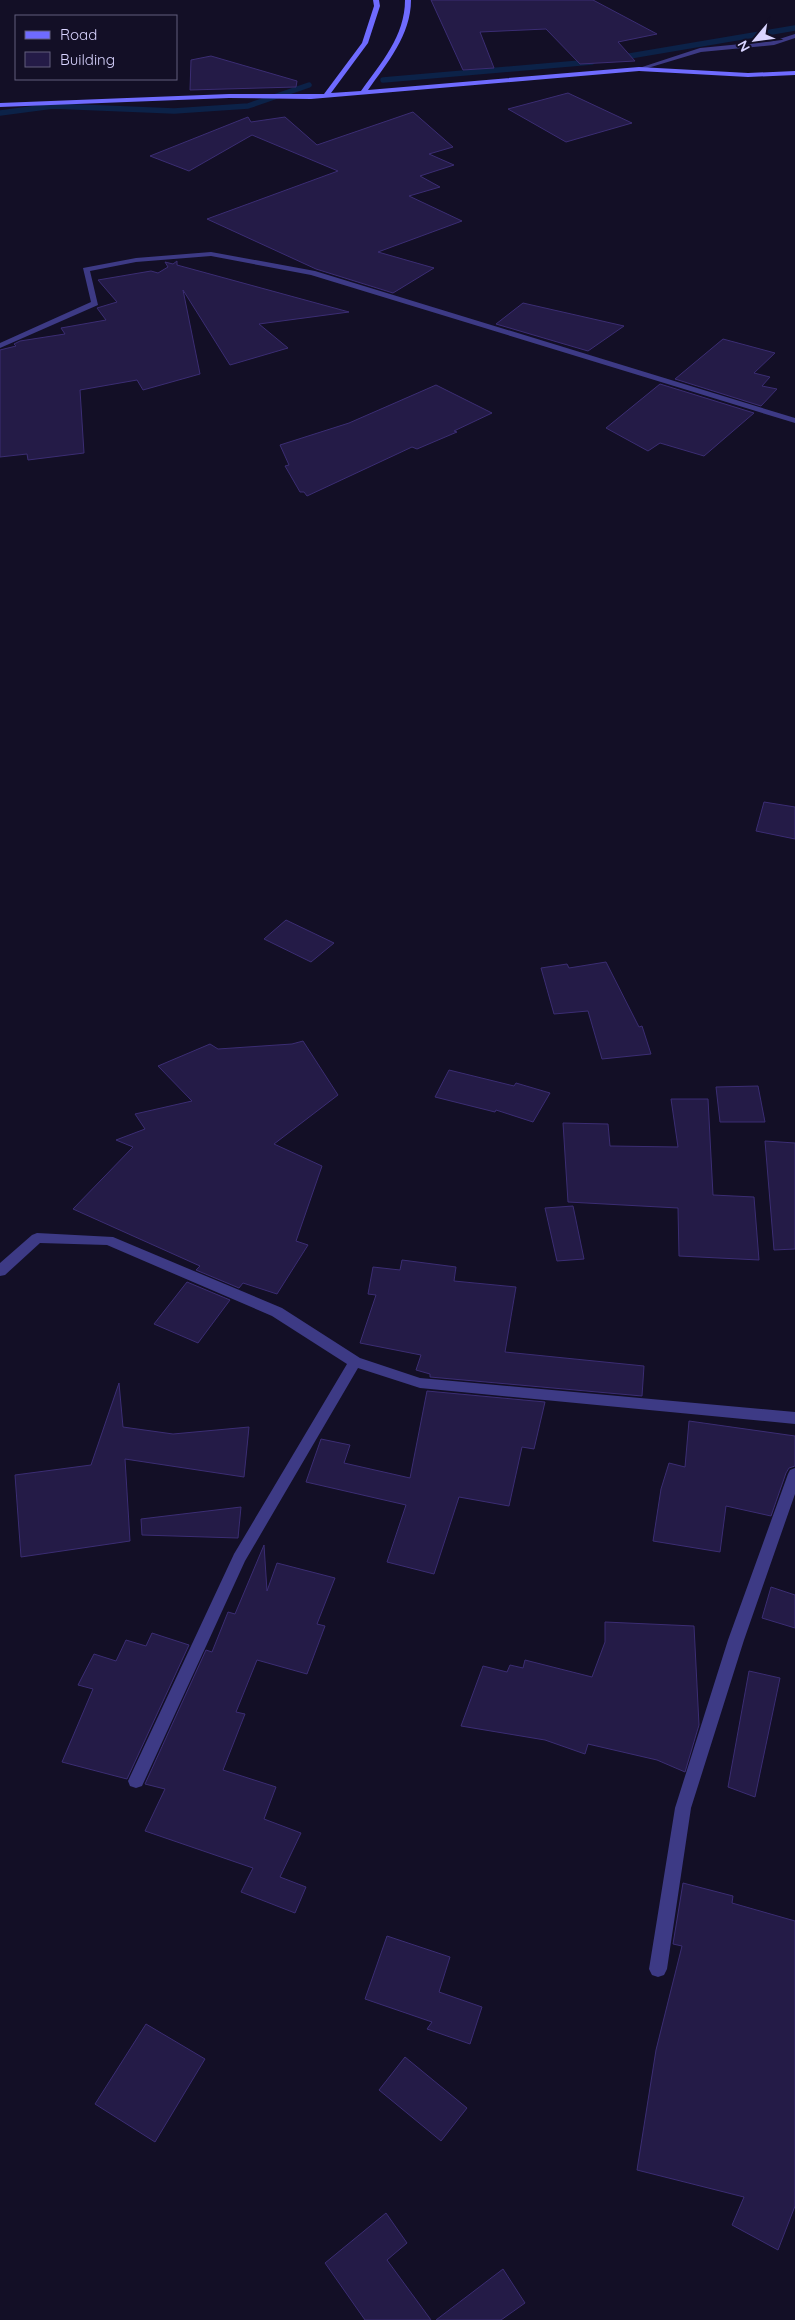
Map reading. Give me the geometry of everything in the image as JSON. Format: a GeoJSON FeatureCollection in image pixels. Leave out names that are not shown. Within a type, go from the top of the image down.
{"type":"FeatureCollection","features":[{"type":"Feature","properties":{"kind":"street"},"geometry":{"type":"LineString","coordinates":[[326,96],[365,43],[377,6],[376,0]]}},
{"type":"Feature","properties":{"kind":"street"},"geometry":{"type":"LineString","coordinates":[[362,94],[397,46],[408,7],[408,0]]}},
{"type":"Feature","properties":{"kind":"street"},"geometry":{"type":"LineString","coordinates":[[639,69],[700,50],[774,43],[795,36]]}},
{"type":"Feature","properties":{"kind":"street"},"geometry":{"type":"LineString","coordinates":[[0,105],[264,95],[289,98],[362,94],[639,69],[748,75],[795,73]]}},
{"type":"Feature","properties":{"kind":"street"},"geometry":{"type":"LineString","coordinates":[[0,346],[95,303],[86,270],[136,260],[211,254],[312,273],[795,421]]}},
{"type":"Feature","properties":{"kind":"street"},"geometry":{"type":"LineString","coordinates":[[0,1271],[37,1238],[108,1240],[277,1312],[355,1362],[420,1383],[795,1418]]}},
{"type":"Feature","properties":{"kind":"street"},"geometry":{"type":"LineString","coordinates":[[136,1781],[239,1558],[355,1362]]}},
{"type":"Feature","properties":{"kind":"street"},"geometry":{"type":"LineString","coordinates":[[658,1969],[683,1808],[736,1640],[795,1474]]}},
{"type":"Feature","properties":{"kind":"building"},"geometry":{"type":"Polygon","coordinates":[[[431,0],[593,0],[657,34],[618,42],[635,61],[580,64],[546,29],[480,32],[494,68],[463,70],[431,0]]]}},
{"type":"Feature","properties":{"kind":"building"},"geometry":{"type":"Polygon","coordinates":[[[211,56],[297,81],[296,87],[190,90],[191,60],[211,56]]]}},
{"type":"Feature","properties":{"kind":"building"},"geometry":{"type":"Polygon","coordinates":[[[568,93],[632,123],[566,142],[508,109],[568,93]]]}},
{"type":"Feature","properties":{"kind":"building"},"geometry":{"type":"Polygon","coordinates":[[[413,112],[453,147],[429,154],[454,165],[420,176],[440,187],[409,196],[462,221],[378,252],[434,268],[393,293],[316,269],[207,219],[338,171],[252,135],[189,171],[150,156],[248,117],[251,122],[285,117],[317,145],[413,112]]]}},
{"type":"Feature","properties":{"kind":"building"},"geometry":{"type":"Polygon","coordinates":[[[177,261],[177,265],[349,312],[259,324],[288,348],[230,365],[183,290],[200,374],[143,390],[137,380],[80,390],[84,453],[28,460],[27,454],[0,457],[0,350],[16,346],[14,344],[20,341],[65,334],[61,328],[106,320],[97,308],[117,302],[98,280],[151,271],[158,273],[168,267],[165,262],[173,264],[177,261]]]}},
{"type":"Feature","properties":{"kind":"building"},"geometry":{"type":"Polygon","coordinates":[[[523,303],[624,326],[588,351],[496,324],[523,303]]]}},
{"type":"Feature","properties":{"kind":"building"},"geometry":{"type":"Polygon","coordinates":[[[723,339],[775,353],[754,373],[770,377],[762,386],[777,389],[761,406],[675,379],[723,339]]]}},
{"type":"Feature","properties":{"kind":"building"},"geometry":{"type":"Polygon","coordinates":[[[660,384],[754,413],[704,456],[660,443],[648,451],[606,428],[660,384]]]}},
{"type":"Feature","properties":{"kind":"building"},"geometry":{"type":"Polygon","coordinates":[[[436,385],[492,413],[454,431],[457,432],[417,449],[412,447],[307,496],[304,492],[300,492],[285,466],[289,465],[280,445],[349,423],[436,385]]]}},
{"type":"Feature","properties":{"kind":"building"},"geometry":{"type":"Polygon","coordinates":[[[764,802],[795,807],[795,839],[756,831],[764,802]]]}},
{"type":"Feature","properties":{"kind":"building"},"geometry":{"type":"Polygon","coordinates":[[[286,920],[334,943],[311,962],[264,939],[286,920]]]}},
{"type":"Feature","properties":{"kind":"building"},"geometry":{"type":"Polygon","coordinates":[[[606,962],[639,1027],[642,1026],[651,1054],[602,1059],[588,1011],[554,1014],[541,968],[567,964],[569,968],[606,962]]]}},
{"type":"Feature","properties":{"kind":"building"},"geometry":{"type":"Polygon","coordinates":[[[303,1041],[338,1095],[274,1144],[322,1166],[296,1241],[308,1245],[277,1294],[243,1283],[239,1288],[196,1270],[200,1266],[73,1209],[133,1147],[116,1140],[145,1129],[135,1114],[192,1101],[158,1066],[210,1044],[218,1049],[292,1044],[303,1041]]]}},
{"type":"Feature","properties":{"kind":"building"},"geometry":{"type":"Polygon","coordinates":[[[449,1070],[514,1086],[516,1083],[550,1093],[533,1122],[496,1110],[495,1112],[435,1097],[449,1070]]]}},
{"type":"Feature","properties":{"kind":"building"},"geometry":{"type":"Polygon","coordinates":[[[758,1086],[765,1122],[720,1122],[716,1087],[758,1086]]]}},
{"type":"Feature","properties":{"kind":"building"},"geometry":{"type":"Polygon","coordinates":[[[671,1099],[708,1099],[713,1195],[754,1197],[759,1260],[679,1256],[678,1208],[568,1202],[563,1123],[608,1124],[610,1146],[678,1147],[671,1099]]]}},
{"type":"Feature","properties":{"kind":"building"},"geometry":{"type":"Polygon","coordinates":[[[765,1141],[795,1143],[795,1249],[774,1250],[765,1141]]]}},
{"type":"Feature","properties":{"kind":"building"},"geometry":{"type":"Polygon","coordinates":[[[573,1206],[584,1259],[557,1261],[545,1208],[573,1206]]]}},
{"type":"Feature","properties":{"kind":"building"},"geometry":{"type":"Polygon","coordinates":[[[402,1260],[456,1267],[454,1281],[516,1287],[505,1352],[644,1366],[642,1396],[430,1377],[430,1374],[416,1370],[421,1355],[360,1343],[376,1295],[368,1294],[373,1267],[400,1270],[402,1260]]]}},
{"type":"Feature","properties":{"kind":"building"},"geometry":{"type":"Polygon","coordinates":[[[187,1282],[230,1300],[198,1343],[154,1324],[187,1282]]]}},
{"type":"Feature","properties":{"kind":"building"},"geometry":{"type":"Polygon","coordinates":[[[119,1383],[123,1427],[173,1434],[249,1427],[244,1477],[125,1459],[130,1541],[21,1557],[15,1475],[91,1465],[119,1383]]]}},
{"type":"Feature","properties":{"kind":"building"},"geometry":{"type":"Polygon","coordinates":[[[427,1391],[545,1402],[534,1449],[522,1447],[509,1506],[459,1497],[434,1574],[387,1562],[406,1505],[306,1482],[321,1439],[350,1445],[344,1463],[410,1478],[427,1391]]]}},
{"type":"Feature","properties":{"kind":"building"},"geometry":{"type":"Polygon","coordinates":[[[689,1421],[795,1436],[795,1466],[789,1468],[786,1473],[771,1516],[726,1506],[720,1552],[653,1541],[661,1489],[669,1463],[685,1467],[689,1421]]]}},
{"type":"Feature","properties":{"kind":"building"},"geometry":{"type":"Polygon","coordinates":[[[241,1507],[238,1538],[142,1535],[141,1519],[241,1507]]]}},
{"type":"Feature","properties":{"kind":"building"},"geometry":{"type":"Polygon","coordinates":[[[264,1545],[267,1591],[277,1563],[335,1578],[317,1624],[325,1626],[307,1674],[257,1660],[236,1712],[245,1714],[223,1770],[276,1787],[264,1819],[301,1833],[280,1877],[306,1887],[295,1913],[241,1892],[253,1868],[145,1831],[165,1789],[145,1784],[206,1650],[212,1652],[228,1612],[235,1614],[264,1545]]]}},
{"type":"Feature","properties":{"kind":"building"},"geometry":{"type":"Polygon","coordinates":[[[771,1587],[795,1595],[795,1628],[762,1618],[771,1587]]]}},
{"type":"Feature","properties":{"kind":"building"},"geometry":{"type":"Polygon","coordinates":[[[605,1622],[694,1626],[699,1725],[685,1772],[657,1760],[588,1744],[585,1754],[545,1740],[461,1726],[483,1666],[507,1672],[510,1665],[523,1668],[525,1660],[592,1677],[605,1642],[605,1622]]]}},
{"type":"Feature","properties":{"kind":"building"},"geometry":{"type":"Polygon","coordinates":[[[152,1633],[189,1645],[127,1779],[62,1762],[93,1689],[78,1685],[94,1654],[116,1661],[126,1640],[146,1646],[152,1633]]]}},
{"type":"Feature","properties":{"kind":"building"},"geometry":{"type":"Polygon","coordinates":[[[749,1671],[780,1678],[755,1797],[728,1787],[749,1671]]]}},
{"type":"Feature","properties":{"kind":"building"},"geometry":{"type":"Polygon","coordinates":[[[683,1883],[733,1896],[732,1903],[795,1921],[795,2206],[778,2250],[732,2225],[744,2197],[637,2170],[656,2050],[682,1946],[673,1944],[683,1883]]]}},
{"type":"Feature","properties":{"kind":"building"},"geometry":{"type":"Polygon","coordinates":[[[387,1936],[450,1957],[439,1992],[482,2007],[470,2044],[427,2029],[432,2022],[365,1999],[387,1936]]]}},
{"type":"Feature","properties":{"kind":"building"},"geometry":{"type":"Polygon","coordinates":[[[146,2024],[205,2059],[155,2142],[95,2104],[146,2024]]]}},
{"type":"Feature","properties":{"kind":"building"},"geometry":{"type":"Polygon","coordinates":[[[405,2057],[467,2108],[441,2141],[379,2090],[405,2057]]]}},
{"type":"Feature","properties":{"kind":"building"},"geometry":{"type":"Polygon","coordinates":[[[386,2213],[407,2243],[387,2260],[431,2320],[365,2320],[325,2263],[386,2213]]]}},
{"type":"Feature","properties":{"kind":"building"},"geometry":{"type":"Polygon","coordinates":[[[503,2269],[525,2303],[501,2320],[436,2320],[503,2269]]]}},
{"type":"Feature","properties":{"kind":"waterway"},"geometry":{"type":"LineString","coordinates":[[618,58],[795,28]]}},
{"type":"Feature","properties":{"kind":"waterway"},"geometry":{"type":"LineString","coordinates":[[383,80],[592,62]]}},
{"type":"Feature","properties":{"kind":"waterway"},"geometry":{"type":"LineString","coordinates":[[0,113],[53,106],[174,111],[248,106],[309,85]]}}]}
